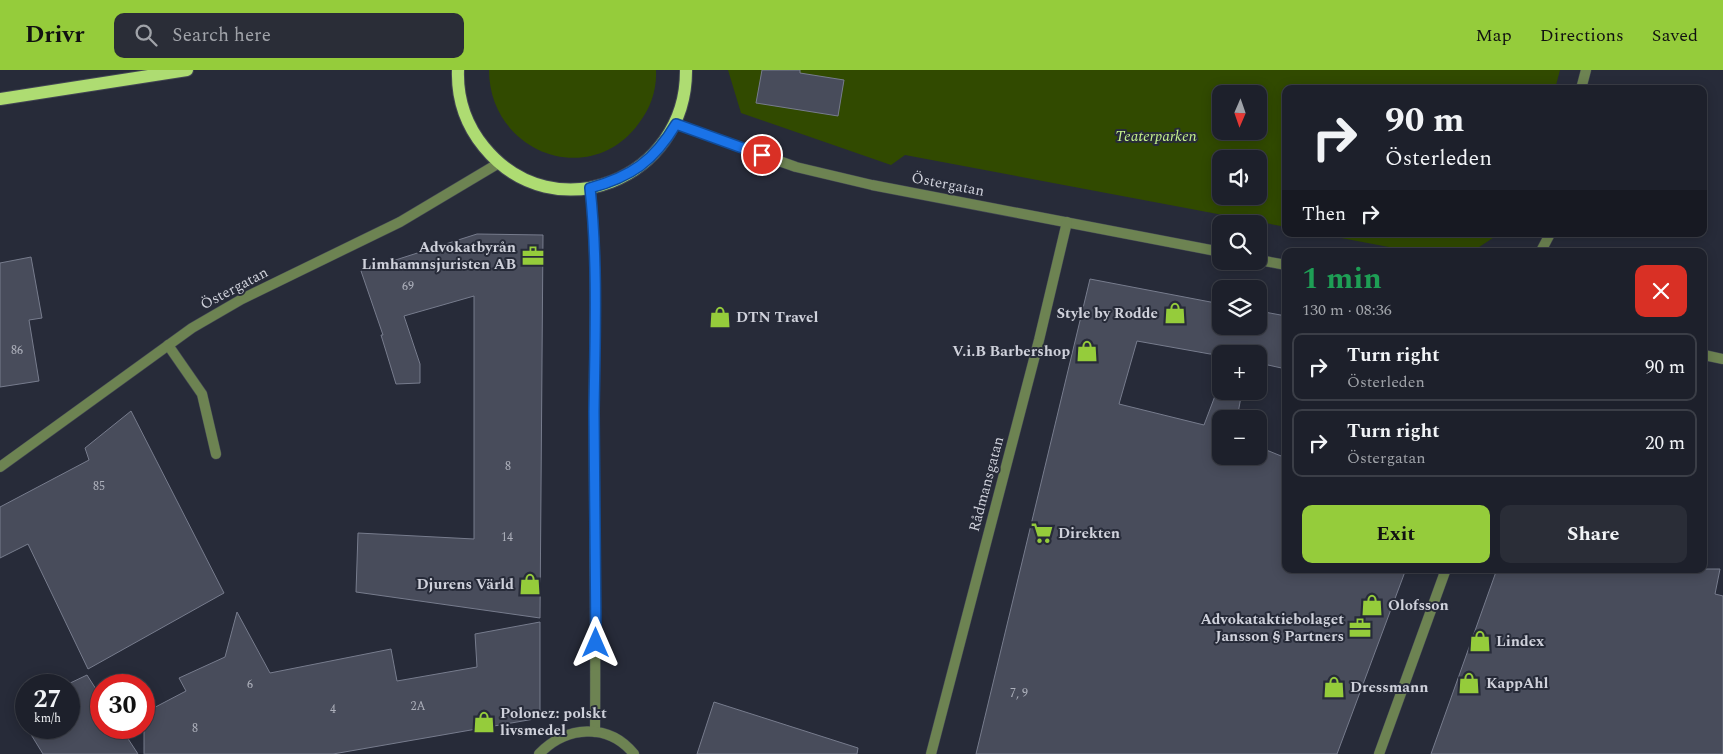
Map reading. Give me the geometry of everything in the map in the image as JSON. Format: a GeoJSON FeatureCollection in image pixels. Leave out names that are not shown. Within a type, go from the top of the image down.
{"type":"FeatureCollection","features":[{"type":"Feature","properties":{"kind":"main road"},"geometry":{"type":"LineString","coordinates":[[0,99],[187,70]]}},
{"type":"Feature","properties":{"kind":"main road"},"geometry":{"type":"LineString","coordinates":[[454,72],[469,124],[477,138],[499,163],[512,172],[542,185],[574,189],[590,188],[625,176],[655,154],[676,124],[683,105],[686,70]]}},
{"type":"Feature","properties":{"kind":"street"},"geometry":{"type":"LineString","coordinates":[[1583,85],[1586,70]]}},
{"type":"Feature","properties":{"kind":"street","name":"Östergatan"},"geometry":{"type":"LineString","coordinates":[[676,124],[796,167],[872,185],[1212,250]]}},
{"type":"Feature","properties":{"kind":"street","name":"Östergatan"},"geometry":{"type":"LineString","coordinates":[[0,466],[192,328],[242,299],[400,222],[499,163]]}},
{"type":"Feature","properties":{"kind":"street"},"geometry":{"type":"LineString","coordinates":[[590,188],[594,225],[596,278],[594,413],[595,732]]}},
{"type":"Feature","properties":{"kind":"street","name":"Rådmansgatan"},"geometry":{"type":"LineString","coordinates":[[932,754],[1039,340],[1067,222]]}},
{"type":"Feature","properties":{"kind":"street"},"geometry":{"type":"LineString","coordinates":[[1267,261],[1282,264]]}},
{"type":"Feature","properties":{"kind":"street"},"geometry":{"type":"LineString","coordinates":[[168,346],[202,394],[216,454]]}},
{"type":"Feature","properties":{"kind":"street"},"geometry":{"type":"LineString","coordinates":[[1707,356],[1723,359]]}},
{"type":"Feature","properties":{"kind":"street"},"geometry":{"type":"LineString","coordinates":[[1379,754],[1445,573]]}},
{"type":"Feature","properties":{"kind":"street"},"geometry":{"type":"LineString","coordinates":[[539,754],[558,738],[582,732],[595,732],[616,738],[634,754]]}},
{"type":"Feature","properties":{"kind":"green space"},"geometry":{"type":"Polygon","coordinates":[[[489,70],[656,70],[656,77],[652,98],[647,111],[639,123],[618,144],[595,155],[570,158],[546,153],[524,141],[506,122],[493,99],[489,70]]]}},
{"type":"Feature","properties":{"kind":"green space","name":"Teaterparken"},"geometry":{"type":"Polygon","coordinates":[[[728,70],[1560,70],[1556,85],[1282,85],[1282,226],[1267,223],[1267,215],[1222,215],[905,155],[891,165],[741,113],[728,70]]]}},
{"type":"Feature","properties":{"kind":"green space"},"geometry":{"type":"Polygon","coordinates":[[[1336,237],[1494,237],[1478,248],[1394,248],[1336,237]]]}},
{"type":"Feature","properties":{"kind":"building"},"geometry":{"type":"Polygon","coordinates":[[[762,70],[800,70],[800,73],[844,80],[838,116],[756,103],[762,70]]]}},
{"type":"Feature","properties":{"kind":"building"},"geometry":{"type":"Polygon","coordinates":[[[477,234],[543,235],[540,618],[356,592],[358,533],[474,539],[474,296],[404,316],[420,364],[420,383],[396,384],[381,335],[383,335],[361,271],[477,234]]]}},
{"type":"Feature","properties":{"kind":"building"},"geometry":{"type":"Polygon","coordinates":[[[31,257],[42,318],[29,320],[39,381],[0,387],[0,263],[31,257]]]}},
{"type":"Feature","properties":{"kind":"building"},"geometry":{"type":"Polygon","coordinates":[[[1090,279],[1212,302],[1212,335],[1267,335],[1267,312],[1282,315],[1282,368],[1267,365],[1267,345],[1212,345],[1212,354],[1210,354],[1137,341],[1119,404],[1204,425],[1213,400],[1240,400],[1239,410],[1212,410],[1212,465],[1267,465],[1267,450],[1282,456],[1282,573],[1405,573],[1337,754],[976,754],[1090,279]]]}},
{"type":"Feature","properties":{"kind":"building"},"geometry":{"type":"Polygon","coordinates":[[[131,411],[224,593],[88,669],[28,544],[0,558],[0,507],[89,460],[85,448],[131,411]]]}},
{"type":"Feature","properties":{"kind":"building"},"geometry":{"type":"Polygon","coordinates":[[[1707,569],[1720,569],[1715,594],[1723,596],[1723,754],[1431,754],[1496,573],[1707,573],[1707,569]]]}},
{"type":"Feature","properties":{"kind":"building"},"geometry":{"type":"Polygon","coordinates":[[[237,612],[270,673],[391,649],[397,681],[477,667],[475,634],[540,622],[540,718],[333,754],[144,754],[144,739],[155,739],[155,707],[186,691],[179,678],[225,657],[237,612]]]}},
{"type":"Feature","properties":{"kind":"building"},"geometry":{"type":"Polygon","coordinates":[[[87,675],[90,680],[90,739],[128,739],[138,754],[43,754],[34,739],[80,739],[80,678],[87,675]]]}},
{"type":"Feature","properties":{"kind":"building"},"geometry":{"type":"Polygon","coordinates":[[[714,702],[858,748],[857,754],[697,754],[714,702]]]}},
{"type":"Feature","properties":{"kind":"place","name":"Advokatbyrån Limhamnsjuristen AB"},"geometry":{"type":"Point","coordinates":[533,256]}},
{"type":"Feature","properties":{"kind":"place","name":"Style by Rodde"},"geometry":{"type":"Point","coordinates":[1175,313]}},
{"type":"Feature","properties":{"kind":"place","name":"DTN Travel"},"geometry":{"type":"Point","coordinates":[720,317]}},
{"type":"Feature","properties":{"kind":"place","name":"V.i.B Barbershop"},"geometry":{"type":"Point","coordinates":[1087,351]}},
{"type":"Feature","properties":{"kind":"place","name":"Direkten"},"geometry":{"type":"Point","coordinates":[1042,533]}},
{"type":"Feature","properties":{"kind":"place","name":"Djurens Värld"},"geometry":{"type":"Point","coordinates":[530,584]}},
{"type":"Feature","properties":{"kind":"place","name":"Olofsson"},"geometry":{"type":"Point","coordinates":[1372,605]}},
{"type":"Feature","properties":{"kind":"place","name":"Advokataktiebolaget Jansson § Partners"},"geometry":{"type":"Point","coordinates":[1360,628]}},
{"type":"Feature","properties":{"kind":"place","name":"Lindex"},"geometry":{"type":"Point","coordinates":[1480,641]}},
{"type":"Feature","properties":{"kind":"place","name":"KappAhl"},"geometry":{"type":"Point","coordinates":[1469,683]}},
{"type":"Feature","properties":{"kind":"place","name":"Dressmann"},"geometry":{"type":"Point","coordinates":[1334,687]}},
{"type":"Feature","properties":{"kind":"place","name":"Polonez: polskt livsmedel"},"geometry":{"type":"Point","coordinates":[484,722]}},
{"type":"Feature","properties":{"kind":"route"},"geometry":{"type":"LineString","coordinates":[[596,643],[594,413],[596,278],[594,225],[590,188],[625,176],[641,166],[655,154],[676,124],[762,155]]}}]}
